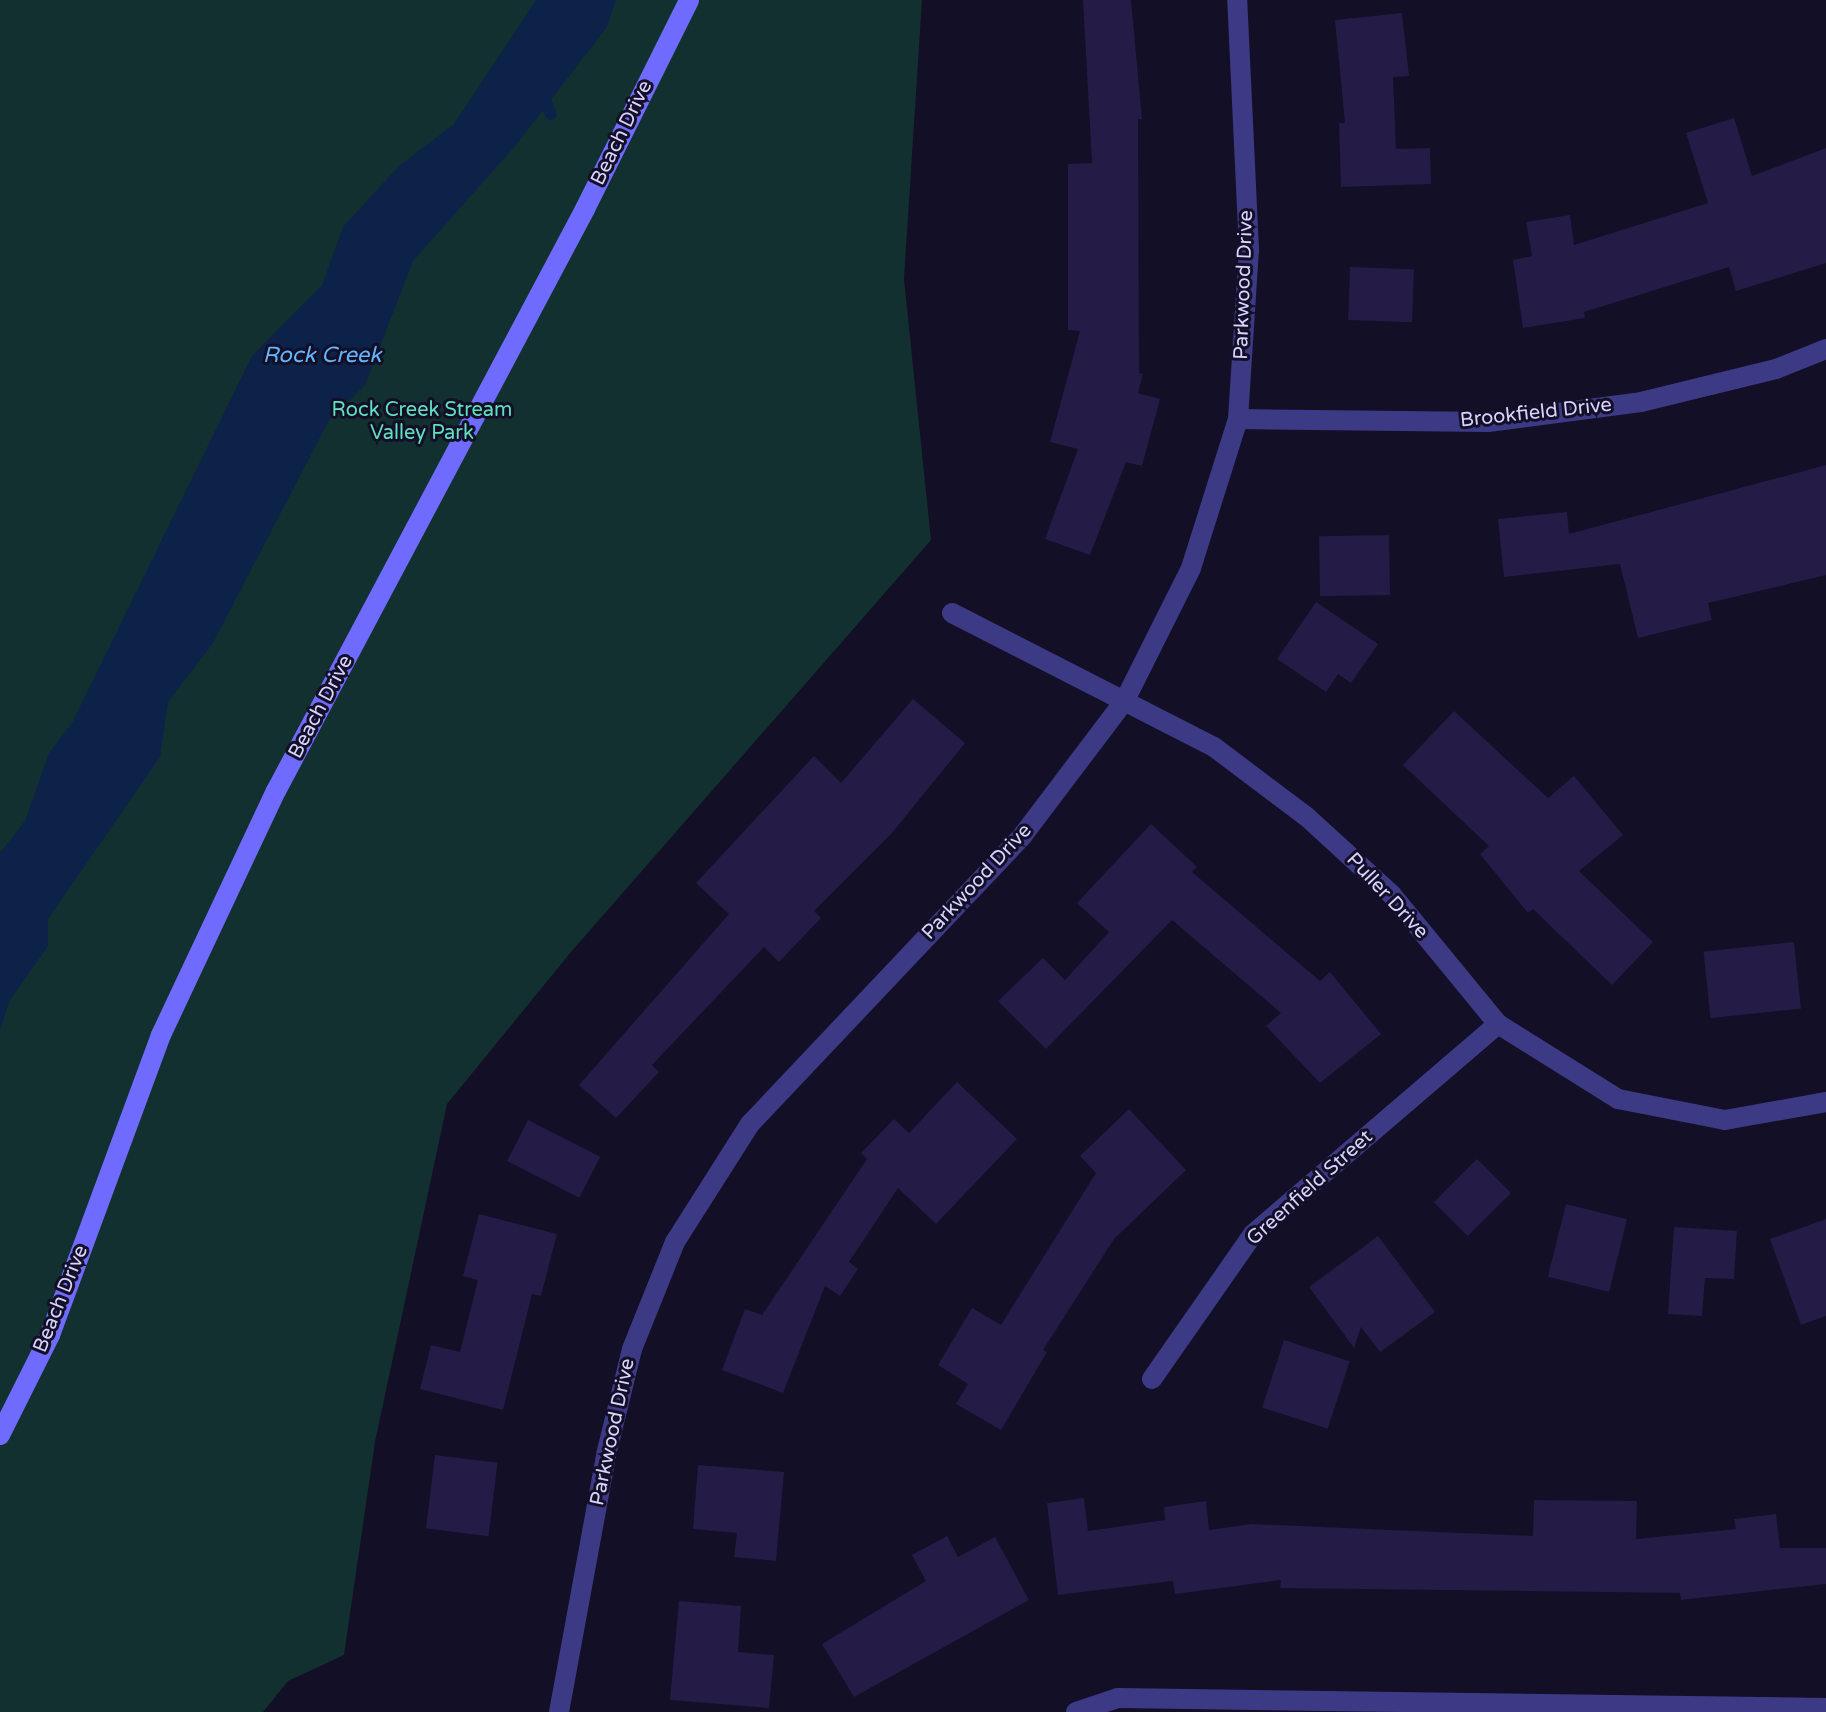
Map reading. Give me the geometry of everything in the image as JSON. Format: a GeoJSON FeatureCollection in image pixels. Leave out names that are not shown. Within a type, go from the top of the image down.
{"type":"FeatureCollection","features":[{"type":"Feature","properties":{"kind":"street","name":"Beach Drive"},"geometry":{"type":"LineString","coordinates":[[0,1435],[50,1335],[161,1035],[276,791],[585,209],[689,0]]}},
{"type":"Feature","properties":{"kind":"street","name":"Parkwood Drive"},"geometry":{"type":"LineString","coordinates":[[559,1712],[606,1455],[632,1349],[675,1242],[750,1124],[1023,835],[1125,700],[1191,568],[1238,419],[1249,250],[1237,0]]}},
{"type":"Feature","properties":{"kind":"street","name":"Brookfield Drive"},"geometry":{"type":"LineString","coordinates":[[1238,419],[1488,422],[1641,402],[1776,369],[1826,349]]}},
{"type":"Feature","properties":{"kind":"street","name":"Puller Drive"},"geometry":{"type":"LineString","coordinates":[[952,613],[1214,747],[1307,817],[1392,895],[1498,1024],[1618,1099],[1725,1120],[1826,1102]]}},
{"type":"Feature","properties":{"kind":"street","name":"Greenfield Street"},"geometry":{"type":"LineString","coordinates":[[1152,1379],[1253,1234],[1498,1024]]}},
{"type":"Feature","properties":{"kind":"street"},"geometry":{"type":"LineString","coordinates":[[1076,1712],[1118,1698],[1826,1708]]}},
{"type":"Feature","properties":{"kind":"green space","name":"Rock Creek Stream Valley Park"},"geometry":{"type":"Polygon","coordinates":[[[0,0],[922,0],[904,279],[931,540],[571,952],[447,1104],[375,1442],[344,1655],[288,1681],[263,1712],[0,1712],[0,0]]]}},
{"type":"Feature","properties":{"kind":"water","name":"Rock Creek"},"geometry":{"type":"Polygon","coordinates":[[[536,0],[616,0],[607,27],[516,145],[413,261],[365,385],[328,422],[213,643],[168,702],[160,757],[48,919],[48,946],[10,1000],[0,1030],[0,853],[25,821],[49,753],[72,723],[252,356],[322,285],[343,227],[399,166],[454,124],[536,0]]]}},
{"type":"Feature","properties":{"kind":"building"},"geometry":{"type":"Polygon","coordinates":[[[1083,0],[1131,0],[1142,119],[1138,119],[1139,373],[1143,374],[1138,393],[1160,399],[1142,466],[1126,462],[1090,555],[1045,539],[1078,449],[1050,442],[1080,331],[1068,330],[1068,164],[1092,163],[1083,0]]]}},
{"type":"Feature","properties":{"kind":"building"},"geometry":{"type":"Polygon","coordinates":[[[1402,13],[1409,76],[1393,77],[1396,149],[1430,148],[1431,184],[1341,187],[1339,123],[1345,123],[1335,20],[1402,13]]]}},
{"type":"Feature","properties":{"kind":"building"},"geometry":{"type":"Polygon","coordinates":[[[1734,118],[1752,176],[1826,148],[1826,263],[1736,291],[1729,267],[1584,312],[1585,318],[1523,328],[1513,260],[1532,256],[1526,222],[1570,215],[1574,245],[1708,203],[1686,133],[1734,118]]]}},
{"type":"Feature","properties":{"kind":"building"},"geometry":{"type":"Polygon","coordinates":[[[1350,267],[1414,269],[1412,322],[1348,320],[1350,267]]]}},
{"type":"Feature","properties":{"kind":"building"},"geometry":{"type":"Polygon","coordinates":[[[1826,465],[1826,575],[1708,603],[1712,620],[1638,638],[1620,564],[1504,577],[1498,519],[1567,512],[1569,534],[1826,465]]]}},
{"type":"Feature","properties":{"kind":"building"},"geometry":{"type":"Polygon","coordinates":[[[1389,535],[1390,595],[1320,596],[1319,536],[1389,535]]]}},
{"type":"Feature","properties":{"kind":"building"},"geometry":{"type":"Polygon","coordinates":[[[1316,602],[1378,644],[1351,683],[1338,674],[1326,692],[1277,659],[1316,602]]]}},
{"type":"Feature","properties":{"kind":"building"},"geometry":{"type":"Polygon","coordinates":[[[913,699],[965,743],[892,833],[814,911],[821,918],[779,962],[764,947],[652,1065],[659,1072],[616,1118],[579,1085],[729,914],[696,883],[814,756],[841,783],[913,699]]]}},
{"type":"Feature","properties":{"kind":"building"},"geometry":{"type":"Polygon","coordinates":[[[1454,711],[1548,798],[1574,776],[1623,835],[1579,871],[1653,942],[1612,985],[1533,909],[1528,913],[1480,854],[1489,846],[1403,765],[1454,711]]]}},
{"type":"Feature","properties":{"kind":"building"},"geometry":{"type":"Polygon","coordinates":[[[1151,824],[1197,867],[1192,872],[1320,981],[1330,972],[1381,1034],[1320,1083],[1266,1026],[1281,1013],[1172,920],[1046,1049],[998,1001],[1043,958],[1065,980],[1109,932],[1077,903],[1151,824]]]}},
{"type":"Feature","properties":{"kind":"building"},"geometry":{"type":"Polygon","coordinates":[[[1794,942],[1801,1009],[1711,1018],[1703,952],[1794,942]]]}},
{"type":"Feature","properties":{"kind":"building"},"geometry":{"type":"Polygon","coordinates":[[[957,1082],[1017,1139],[936,1224],[898,1188],[849,1262],[858,1269],[840,1296],[825,1286],[783,1393],[722,1370],[745,1309],[762,1315],[867,1159],[861,1153],[894,1119],[909,1133],[957,1082]]]}},
{"type":"Feature","properties":{"kind":"building"},"geometry":{"type":"Polygon","coordinates":[[[1129,1109],[1186,1170],[1114,1239],[1043,1350],[1047,1352],[1001,1430],[956,1404],[968,1384],[938,1365],[972,1308],[1001,1325],[1096,1173],[1080,1156],[1129,1109]]]}},
{"type":"Feature","properties":{"kind":"building"},"geometry":{"type":"Polygon","coordinates":[[[528,1120],[600,1157],[579,1198],[507,1161],[528,1120]]]}},
{"type":"Feature","properties":{"kind":"building"},"geometry":{"type":"Polygon","coordinates":[[[1477,1159],[1511,1193],[1468,1236],[1434,1202],[1477,1159]]]}},
{"type":"Feature","properties":{"kind":"building"},"geometry":{"type":"Polygon","coordinates":[[[1566,1204],[1627,1219],[1609,1292],[1548,1277],[1566,1204]]]}},
{"type":"Feature","properties":{"kind":"building"},"geometry":{"type":"Polygon","coordinates":[[[479,1214],[557,1234],[541,1296],[532,1294],[503,1410],[420,1389],[431,1345],[460,1352],[478,1280],[463,1276],[479,1214]]]}},
{"type":"Feature","properties":{"kind":"building"},"geometry":{"type":"Polygon","coordinates":[[[1826,1219],[1826,1316],[1801,1325],[1770,1239],[1826,1219]]]}},
{"type":"Feature","properties":{"kind":"building"},"geometry":{"type":"Polygon","coordinates":[[[1674,1227],[1737,1231],[1734,1279],[1705,1278],[1702,1316],[1668,1314],[1674,1227]]]}},
{"type":"Feature","properties":{"kind":"building"},"geometry":{"type":"Polygon","coordinates":[[[1378,1236],[1435,1312],[1380,1352],[1361,1327],[1354,1348],[1309,1287],[1378,1236]]]}},
{"type":"Feature","properties":{"kind":"building"},"geometry":{"type":"Polygon","coordinates":[[[1284,1340],[1350,1361],[1328,1429],[1262,1408],[1284,1340]]]}},
{"type":"Feature","properties":{"kind":"building"},"geometry":{"type":"Polygon","coordinates":[[[435,1455],[498,1463],[489,1536],[426,1528],[435,1455]]]}},
{"type":"Feature","properties":{"kind":"building"},"geometry":{"type":"Polygon","coordinates":[[[698,1465],[784,1472],[776,1561],[734,1557],[737,1533],[693,1529],[698,1465]]]}},
{"type":"Feature","properties":{"kind":"building"},"geometry":{"type":"Polygon","coordinates":[[[1084,1498],[1088,1531],[1165,1520],[1164,1507],[1206,1501],[1209,1530],[1251,1524],[1533,1536],[1534,1500],[1637,1501],[1636,1539],[1736,1529],[1734,1519],[1776,1514],[1780,1548],[1826,1548],[1826,1584],[1681,1600],[1680,1593],[1280,1588],[1281,1580],[1175,1594],[1173,1581],[1058,1595],[1047,1503],[1084,1498]]]}},
{"type":"Feature","properties":{"kind":"building"},"geometry":{"type":"Polygon","coordinates":[[[947,1536],[958,1557],[995,1537],[1029,1600],[854,1697],[822,1644],[926,1581],[912,1555],[947,1536]]]}},
{"type":"Feature","properties":{"kind":"building"},"geometry":{"type":"Polygon","coordinates":[[[679,1601],[741,1606],[738,1652],[774,1655],[769,1708],[670,1700],[679,1601]]]}},
{"type":"Feature","properties":{"kind":"waterway"},"geometry":{"type":"LineString","coordinates":[[541,91],[551,114]]}}]}
